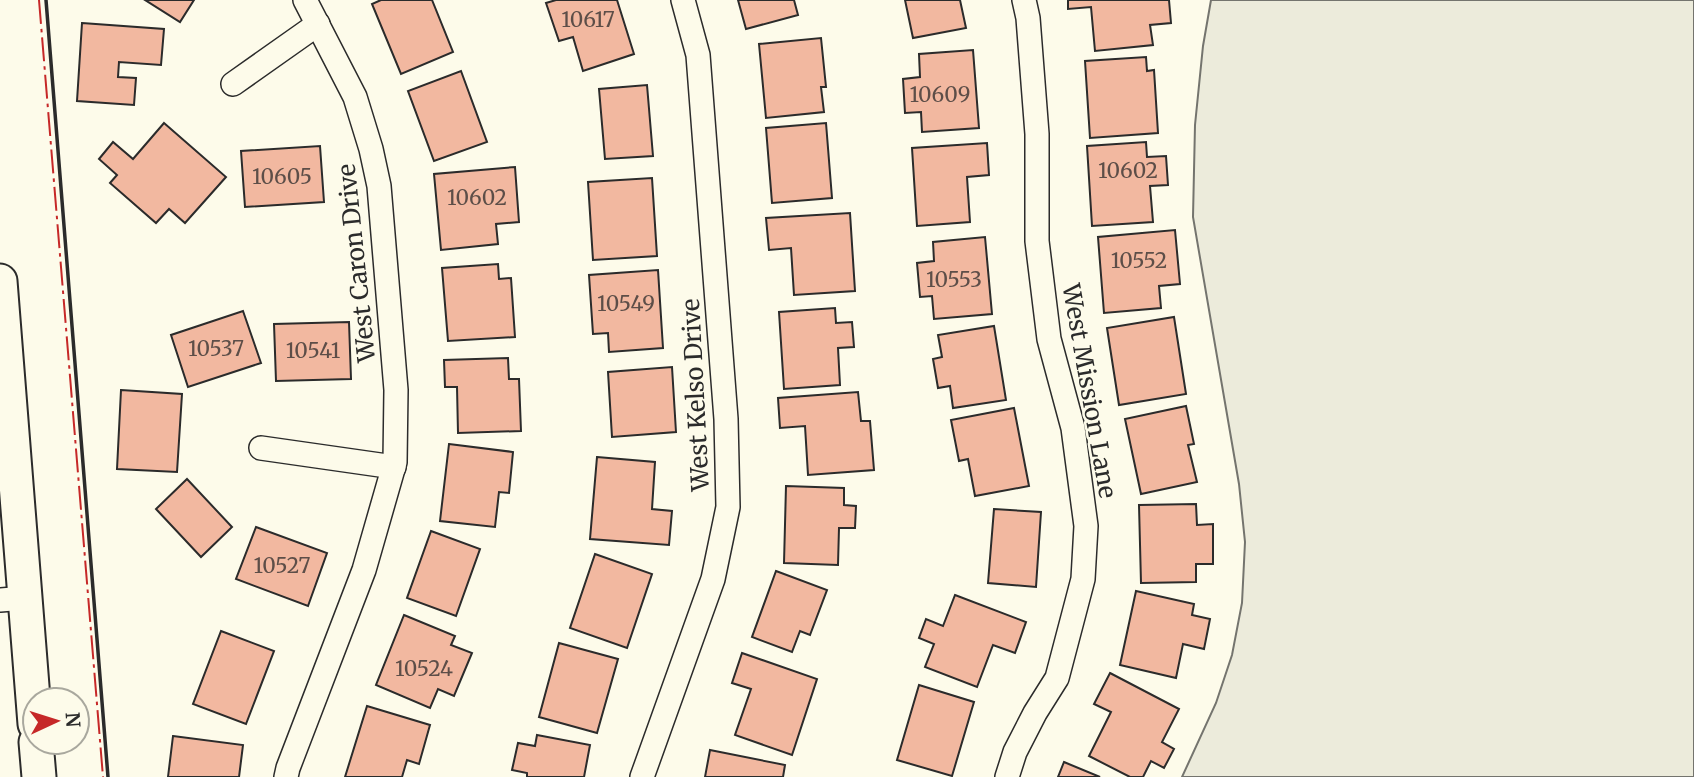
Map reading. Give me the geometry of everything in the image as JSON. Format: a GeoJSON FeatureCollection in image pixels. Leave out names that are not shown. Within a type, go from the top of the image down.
{"type":"FeatureCollection","features":[{"type":"Feature","properties":{"kind":"main road"},"geometry":{"type":"LineString","coordinates":[[0,281],[13,599],[28,686]]}},
{"type":"Feature","properties":{"kind":"main road"},"geometry":{"type":"LineString","coordinates":[[37,756],[39,777]]}},
{"type":"Feature","properties":{"kind":"street","name":"West Caron Drive"},"geometry":{"type":"LineString","coordinates":[[286,777],[364,570],[394,467],[396,390],[379,186],[371,149],[355,97],[305,0]]}},
{"type":"Feature","properties":{"kind":"street","name":"West Kelso Drive"},"geometry":{"type":"LineString","coordinates":[[642,777],[713,579],[728,507],[726,419],[698,55],[682,0]]}},
{"type":"Feature","properties":{"kind":"street","name":"West Mission Lane"},"geometry":{"type":"LineString","coordinates":[[1007,777],[1015,752],[1057,678],[1083,579],[1086,526],[1073,429],[1049,339],[1037,241],[1037,134],[1028,18],[1024,0]]}},
{"type":"Feature","properties":{"kind":"street"},"geometry":{"type":"LineString","coordinates":[[233,84],[318,24]]}},
{"type":"Feature","properties":{"kind":"street"},"geometry":{"type":"LineString","coordinates":[[261,448],[394,467]]}},
{"type":"Feature","properties":{"kind":"shaded area"},"geometry":{"type":"Polygon","coordinates":[[[1211,0],[1694,0],[1694,777],[1182,777],[1216,703],[1232,655],[1242,603],[1245,542],[1239,484],[1193,217],[1195,125],[1211,0]]]}},
{"type":"Feature","properties":{"kind":"building"},"geometry":{"type":"Polygon","coordinates":[[[145,0],[194,0],[180,22],[145,0]]]}},
{"type":"Feature","properties":{"kind":"building"},"geometry":{"type":"Polygon","coordinates":[[[381,0],[432,0],[453,52],[401,74],[372,4],[381,0]]]}},
{"type":"Feature","properties":{"kind":"building"},"geometry":{"type":"Polygon","coordinates":[[[556,0],[617,0],[634,54],[583,71],[573,37],[559,41],[546,3],[556,0]]]}},
{"type":"Feature","properties":{"kind":"building"},"geometry":{"type":"Polygon","coordinates":[[[738,0],[794,0],[798,15],[746,29],[738,0]]]}},
{"type":"Feature","properties":{"kind":"building"},"geometry":{"type":"Polygon","coordinates":[[[905,0],[960,0],[966,28],[913,38],[905,0]]]}},
{"type":"Feature","properties":{"kind":"building"},"geometry":{"type":"Polygon","coordinates":[[[1068,0],[1169,0],[1171,23],[1150,25],[1153,45],[1095,51],[1091,7],[1068,9],[1068,0]]]}},
{"type":"Feature","properties":{"kind":"building"},"geometry":{"type":"Polygon","coordinates":[[[82,23],[164,29],[161,65],[119,62],[118,77],[136,78],[134,105],[77,101],[82,23]]]}},
{"type":"Feature","properties":{"kind":"building"},"geometry":{"type":"Polygon","coordinates":[[[821,38],[826,87],[821,87],[824,112],[766,118],[759,44],[821,38]]]}},
{"type":"Feature","properties":{"kind":"building"},"geometry":{"type":"Polygon","coordinates":[[[973,50],[979,128],[922,132],[921,112],[905,113],[903,79],[920,77],[919,54],[973,50]]]}},
{"type":"Feature","properties":{"kind":"building"},"geometry":{"type":"Polygon","coordinates":[[[1146,57],[1147,71],[1154,70],[1158,133],[1090,138],[1085,61],[1146,57]]]}},
{"type":"Feature","properties":{"kind":"building"},"geometry":{"type":"Polygon","coordinates":[[[461,71],[487,142],[434,161],[408,91],[461,71]]]}},
{"type":"Feature","properties":{"kind":"building"},"geometry":{"type":"Polygon","coordinates":[[[647,85],[653,156],[605,159],[599,89],[647,85]]]}},
{"type":"Feature","properties":{"kind":"building"},"geometry":{"type":"Polygon","coordinates":[[[164,123],[226,177],[185,223],[169,209],[156,223],[110,183],[117,175],[99,159],[113,142],[133,159],[164,123]]]}},
{"type":"Feature","properties":{"kind":"building"},"geometry":{"type":"Polygon","coordinates":[[[826,123],[832,198],[772,203],[766,128],[826,123]]]}},
{"type":"Feature","properties":{"kind":"building"},"geometry":{"type":"Polygon","coordinates":[[[1146,142],[1147,157],[1166,156],[1168,185],[1150,186],[1153,222],[1092,226],[1087,146],[1146,142]]]}},
{"type":"Feature","properties":{"kind":"building"},"geometry":{"type":"Polygon","coordinates":[[[987,143],[989,175],[967,177],[970,222],[917,226],[912,148],[987,143]]]}},
{"type":"Feature","properties":{"kind":"building"},"geometry":{"type":"Polygon","coordinates":[[[320,146],[324,202],[245,207],[241,151],[320,146]]]}},
{"type":"Feature","properties":{"kind":"building"},"geometry":{"type":"Polygon","coordinates":[[[515,167],[519,222],[496,224],[498,244],[441,250],[434,174],[515,167]]]}},
{"type":"Feature","properties":{"kind":"building"},"geometry":{"type":"Polygon","coordinates":[[[652,178],[657,256],[593,260],[588,182],[652,178]]]}},
{"type":"Feature","properties":{"kind":"building"},"geometry":{"type":"Polygon","coordinates":[[[850,213],[855,291],[794,295],[791,248],[769,250],[766,218],[850,213]]]}},
{"type":"Feature","properties":{"kind":"building"},"geometry":{"type":"Polygon","coordinates":[[[1175,230],[1180,284],[1159,286],[1161,308],[1104,313],[1098,237],[1175,230]]]}},
{"type":"Feature","properties":{"kind":"building"},"geometry":{"type":"Polygon","coordinates":[[[985,237],[992,314],[934,319],[932,296],[920,297],[917,263],[934,261],[933,242],[985,237]]]}},
{"type":"Feature","properties":{"kind":"building"},"geometry":{"type":"Polygon","coordinates":[[[498,264],[499,279],[511,278],[515,337],[448,341],[442,268],[498,264]]]}},
{"type":"Feature","properties":{"kind":"building"},"geometry":{"type":"Polygon","coordinates":[[[658,270],[663,348],[609,352],[608,333],[593,334],[589,275],[658,270]]]}},
{"type":"Feature","properties":{"kind":"building"},"geometry":{"type":"Polygon","coordinates":[[[835,308],[836,323],[852,322],[854,347],[838,348],[840,385],[784,389],[779,312],[835,308]]]}},
{"type":"Feature","properties":{"kind":"building"},"geometry":{"type":"Polygon","coordinates":[[[243,311],[261,363],[188,387],[171,335],[243,311]]]}},
{"type":"Feature","properties":{"kind":"building"},"geometry":{"type":"Polygon","coordinates":[[[1174,317],[1186,394],[1119,405],[1107,328],[1174,317]]]}},
{"type":"Feature","properties":{"kind":"building"},"geometry":{"type":"Polygon","coordinates":[[[349,322],[351,379],[276,381],[274,324],[349,322]]]}},
{"type":"Feature","properties":{"kind":"building"},"geometry":{"type":"Polygon","coordinates":[[[994,326],[1006,400],[953,408],[950,386],[938,388],[933,359],[942,357],[938,335],[994,326]]]}},
{"type":"Feature","properties":{"kind":"building"},"geometry":{"type":"Polygon","coordinates":[[[508,358],[509,379],[519,379],[521,431],[458,433],[457,387],[445,387],[444,360],[508,358]]]}},
{"type":"Feature","properties":{"kind":"building"},"geometry":{"type":"Polygon","coordinates":[[[672,367],[676,432],[612,437],[608,372],[672,367]]]}},
{"type":"Feature","properties":{"kind":"building"},"geometry":{"type":"Polygon","coordinates":[[[121,390],[182,394],[177,472],[117,469],[121,390]]]}},
{"type":"Feature","properties":{"kind":"building"},"geometry":{"type":"Polygon","coordinates":[[[858,392],[861,421],[870,421],[874,470],[808,475],[805,426],[780,428],[778,398],[858,392]]]}},
{"type":"Feature","properties":{"kind":"building"},"geometry":{"type":"Polygon","coordinates":[[[1186,406],[1194,444],[1188,445],[1197,482],[1141,494],[1125,419],[1186,406]]]}},
{"type":"Feature","properties":{"kind":"building"},"geometry":{"type":"Polygon","coordinates":[[[1014,408],[1029,486],[975,496],[968,459],[959,461],[951,420],[1014,408]]]}},
{"type":"Feature","properties":{"kind":"building"},"geometry":{"type":"Polygon","coordinates":[[[449,444],[513,452],[509,493],[499,492],[495,527],[440,521],[449,444]]]}},
{"type":"Feature","properties":{"kind":"building"},"geometry":{"type":"Polygon","coordinates":[[[597,457],[655,462],[652,509],[672,511],[669,545],[590,539],[597,457]]]}},
{"type":"Feature","properties":{"kind":"building"},"geometry":{"type":"Polygon","coordinates":[[[187,479],[232,527],[201,557],[156,509],[187,479]]]}},
{"type":"Feature","properties":{"kind":"building"},"geometry":{"type":"Polygon","coordinates":[[[786,486],[844,488],[844,505],[856,506],[855,528],[839,528],[838,565],[784,563],[786,486]]]}},
{"type":"Feature","properties":{"kind":"building"},"geometry":{"type":"Polygon","coordinates":[[[1196,504],[1197,525],[1213,524],[1213,564],[1196,564],[1196,582],[1141,583],[1139,505],[1196,504]]]}},
{"type":"Feature","properties":{"kind":"building"},"geometry":{"type":"Polygon","coordinates":[[[994,509],[1041,512],[1036,587],[988,583],[994,509]]]}},
{"type":"Feature","properties":{"kind":"building"},"geometry":{"type":"Polygon","coordinates":[[[256,527],[327,553],[308,606],[236,579],[256,527]]]}},
{"type":"Feature","properties":{"kind":"building"},"geometry":{"type":"Polygon","coordinates":[[[431,531],[480,549],[456,616],[407,598],[431,531]]]}},
{"type":"Feature","properties":{"kind":"building"},"geometry":{"type":"Polygon","coordinates":[[[595,554],[652,574],[627,648],[570,628],[595,554]]]}},
{"type":"Feature","properties":{"kind":"building"},"geometry":{"type":"Polygon","coordinates":[[[776,571],[827,590],[810,635],[800,631],[792,652],[752,637],[776,571]]]}},
{"type":"Feature","properties":{"kind":"building"},"geometry":{"type":"Polygon","coordinates":[[[1136,591],[1194,604],[1192,615],[1210,619],[1204,649],[1183,644],[1176,678],[1120,665],[1136,591]]]}},
{"type":"Feature","properties":{"kind":"building"},"geometry":{"type":"Polygon","coordinates":[[[955,595],[1026,622],[1015,653],[993,645],[977,687],[925,667],[934,644],[919,638],[926,619],[943,626],[955,595]]]}},
{"type":"Feature","properties":{"kind":"building"},"geometry":{"type":"Polygon","coordinates":[[[404,615],[455,636],[451,645],[472,653],[454,696],[438,689],[430,708],[376,685],[404,615]]]}},
{"type":"Feature","properties":{"kind":"building"},"geometry":{"type":"Polygon","coordinates":[[[221,631],[274,651],[246,724],[193,704],[221,631]]]}},
{"type":"Feature","properties":{"kind":"building"},"geometry":{"type":"Polygon","coordinates":[[[559,643],[618,659],[597,733],[539,717],[559,643]]]}},
{"type":"Feature","properties":{"kind":"building"},"geometry":{"type":"Polygon","coordinates":[[[742,653],[817,679],[792,755],[735,735],[751,689],[732,683],[742,653]]]}},
{"type":"Feature","properties":{"kind":"building"},"geometry":{"type":"Polygon","coordinates":[[[1110,673],[1179,709],[1162,742],[1174,749],[1164,768],[1151,761],[1143,777],[1130,777],[1089,756],[1111,712],[1094,704],[1110,673]]]}},
{"type":"Feature","properties":{"kind":"building"},"geometry":{"type":"Polygon","coordinates":[[[919,685],[974,702],[952,776],[897,760],[919,685]]]}},
{"type":"Feature","properties":{"kind":"building"},"geometry":{"type":"Polygon","coordinates":[[[367,706],[430,725],[419,764],[407,760],[402,777],[345,777],[367,706]]]}},
{"type":"Feature","properties":{"kind":"building"},"geometry":{"type":"Polygon","coordinates":[[[537,735],[590,745],[584,777],[527,777],[527,773],[512,770],[518,743],[535,746],[537,735]]]}},
{"type":"Feature","properties":{"kind":"building"},"geometry":{"type":"Polygon","coordinates":[[[173,736],[243,745],[239,777],[168,777],[173,736]]]}},
{"type":"Feature","properties":{"kind":"building"},"geometry":{"type":"Polygon","coordinates":[[[710,750],[785,765],[783,777],[705,777],[710,750]]]}},
{"type":"Feature","properties":{"kind":"building"},"geometry":{"type":"Polygon","coordinates":[[[1064,762],[1100,777],[1058,777],[1064,762]]]}},
{"type":"Feature","properties":{"kind":"wall"},"geometry":{"type":"LineString","coordinates":[[46,0],[108,777]]}},
{"type":"Feature","properties":{"kind":"power"},"geometry":{"type":"LineString","coordinates":[[39,0],[103,777]]}}]}
